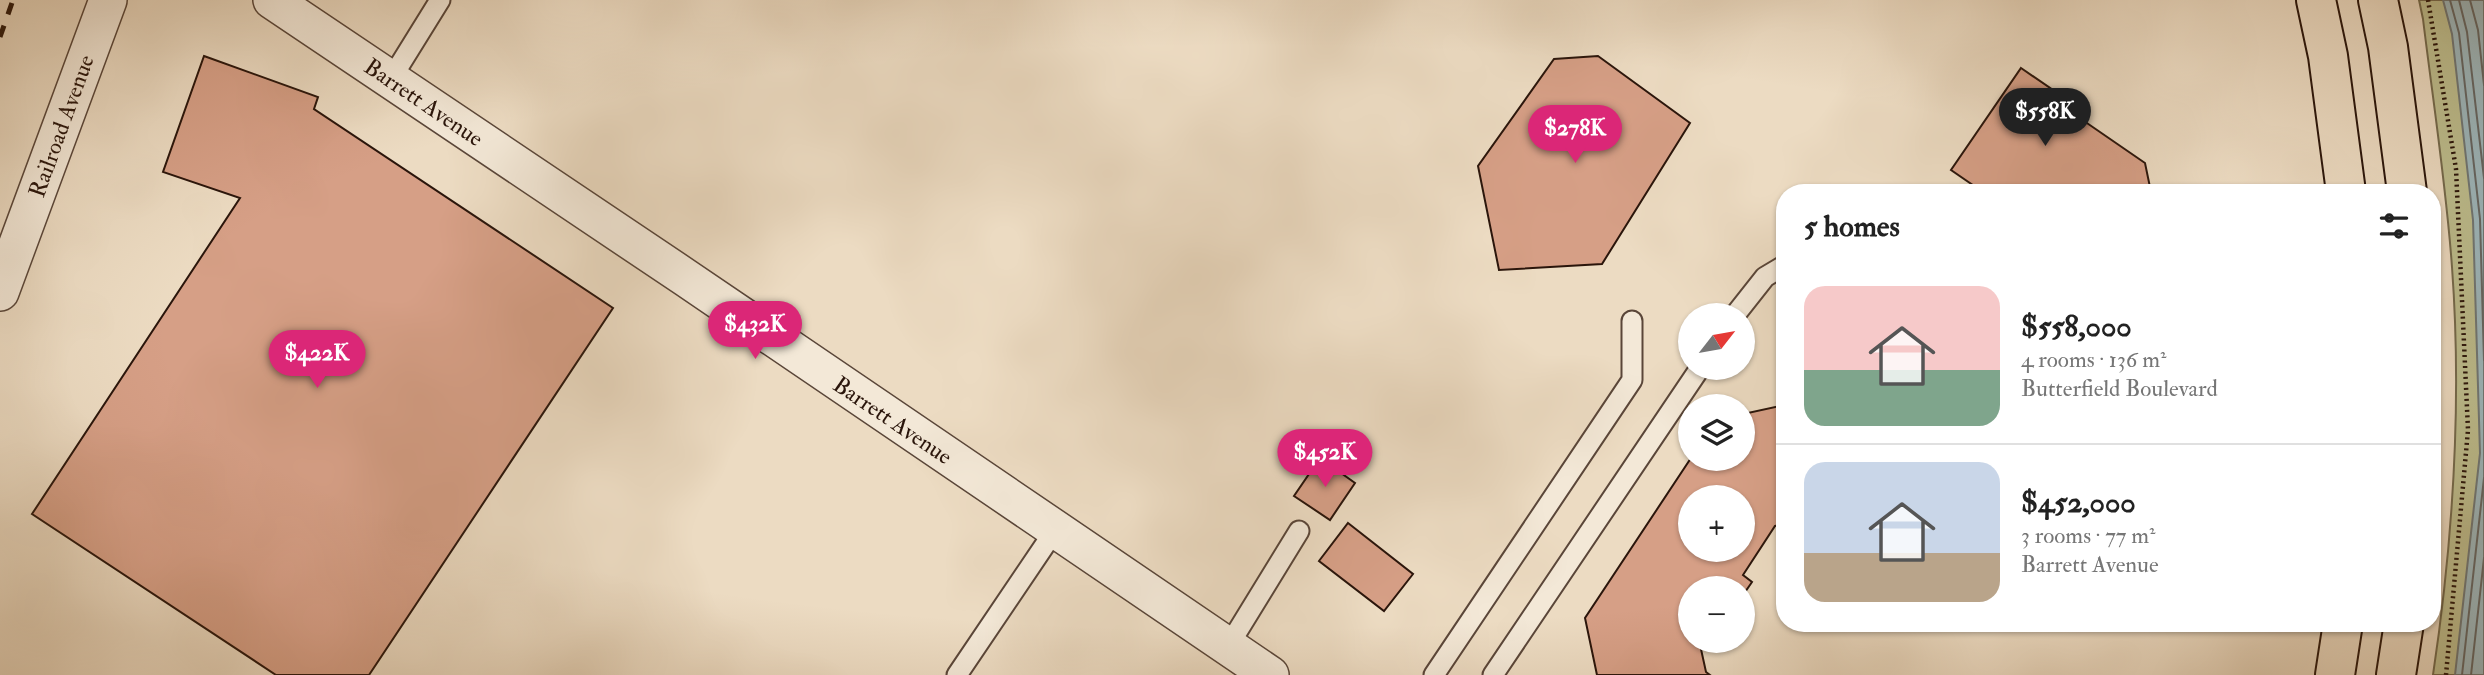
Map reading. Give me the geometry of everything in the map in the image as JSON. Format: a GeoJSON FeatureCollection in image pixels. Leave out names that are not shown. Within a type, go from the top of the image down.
{"type":"FeatureCollection","features":[{"type":"Feature","properties":{"kind":"main road"},"geometry":{"type":"LineString","coordinates":[[2316,0],[2328,56],[2345,184]]}},
{"type":"Feature","properties":{"kind":"main road"},"geometry":{"type":"LineString","coordinates":[[2378,0],[2388,47],[2406,184]]}},
{"type":"Feature","properties":{"kind":"main road"},"geometry":{"type":"LineString","coordinates":[[2334,675],[2341,632]]}},
{"type":"Feature","properties":{"kind":"main road"},"geometry":{"type":"LineString","coordinates":[[2396,675],[2403,632]]}},
{"type":"Feature","properties":{"kind":"street","name":"Railroad Avenue"},"geometry":{"type":"LineString","coordinates":[[0,292],[108,0]]}},
{"type":"Feature","properties":{"kind":"street","name":"Barrett Avenue"},"geometry":{"type":"LineString","coordinates":[[272,0],[1270,675]]}},
{"type":"Feature","properties":{"kind":"lane"},"geometry":{"type":"LineString","coordinates":[[391,79],[440,0]]}},
{"type":"Feature","properties":{"kind":"lane"},"geometry":{"type":"LineString","coordinates":[[1744,303],[1765,277],[1776,270]]}},
{"type":"Feature","properties":{"kind":"lane"},"geometry":{"type":"LineString","coordinates":[[1434,675],[1632,380],[1632,321]]}},
{"type":"Feature","properties":{"kind":"lane"},"geometry":{"type":"LineString","coordinates":[[1493,675],[1692,380]]}},
{"type":"Feature","properties":{"kind":"lane"},"geometry":{"type":"LineString","coordinates":[[957,675],[1055,530]]}},
{"type":"Feature","properties":{"kind":"lane"},"geometry":{"type":"LineString","coordinates":[[1228,645],[1299,531]]}},
{"type":"Feature","properties":{"kind":"path"},"geometry":{"type":"LineString","coordinates":[[2428,0],[2456,169],[2468,430],[2446,675]]}},
{"type":"Feature","properties":{"kind":"green space"},"geometry":{"type":"Polygon","coordinates":[[[2419,0],[2484,0],[2484,675],[2433,675],[2441,632],[2454,472],[2456,369],[2452,267],[2419,0]]]}},
{"type":"Feature","properties":{"kind":"water"},"geometry":{"type":"Polygon","coordinates":[[[2443,0],[2484,0],[2484,675],[2455,675],[2480,453],[2473,220],[2452,34],[2443,0]]]}},
{"type":"Feature","properties":{"kind":"building"},"geometry":{"type":"Polygon","coordinates":[[[204,56],[318,97],[314,109],[613,308],[369,675],[276,675],[32,514],[240,198],[163,172],[204,56]]]}},
{"type":"Feature","properties":{"kind":"building"},"geometry":{"type":"Polygon","coordinates":[[[1598,56],[1690,123],[1602,264],[1499,270],[1478,166],[1554,59],[1598,56]]]}},
{"type":"Feature","properties":{"kind":"building"},"geometry":{"type":"Polygon","coordinates":[[[2021,68],[2072,103],[2068,110],[2145,163],[2149,184],[1971,184],[1951,170],[2021,68]]]}},
{"type":"Feature","properties":{"kind":"building"},"geometry":{"type":"Polygon","coordinates":[[[1776,407],[1776,526],[1755,557],[1755,485],[1678,485],[1678,562],[1751,562],[1744,576],[1678,576],[1678,653],[1702,653],[1706,672],[1710,675],[1597,675],[1585,618],[1682,471],[1755,471],[1755,411],[1776,407]]]}},
{"type":"Feature","properties":{"kind":"building"},"geometry":{"type":"Polygon","coordinates":[[[1320,458],[1355,483],[1330,520],[1294,496],[1320,458]]]}},
{"type":"Feature","properties":{"kind":"building"},"geometry":{"type":"Polygon","coordinates":[[[1348,523],[1413,574],[1384,611],[1319,561],[1348,523]]]}},
{"type":"Feature","properties":{"kind":"railway"},"geometry":{"type":"LineString","coordinates":[[0,37],[13,0]]}}]}
